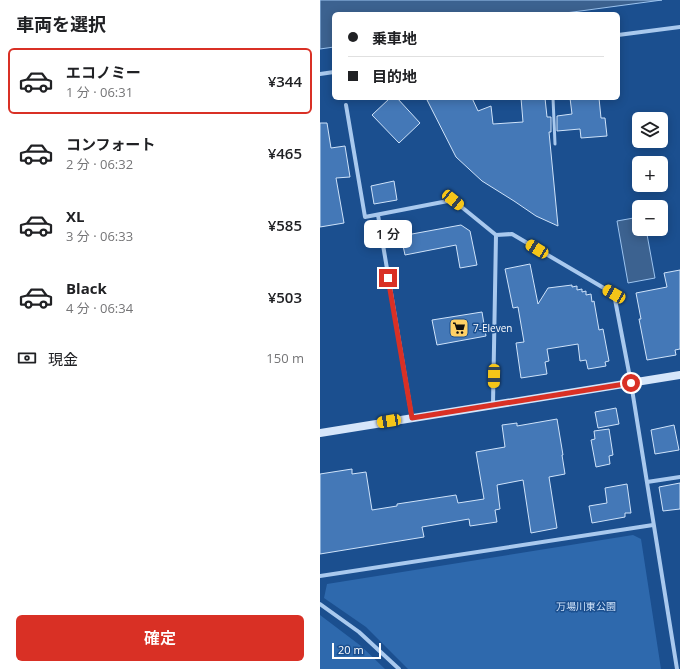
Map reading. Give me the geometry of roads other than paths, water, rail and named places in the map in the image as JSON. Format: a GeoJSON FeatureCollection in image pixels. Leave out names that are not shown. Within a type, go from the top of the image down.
{"type":"FeatureCollection","features":[{"type":"Feature","properties":{"kind":"street"},"geometry":{"type":"LineString","coordinates":[[620,35],[680,26]]}},
{"type":"Feature","properties":{"kind":"street"},"geometry":{"type":"LineString","coordinates":[[320,74],[332,72]]}},
{"type":"Feature","properties":{"kind":"street"},"geometry":{"type":"LineString","coordinates":[[346,105],[366,218],[453,200],[496,234],[512,234],[614,294],[631,383],[677,669]]}},
{"type":"Feature","properties":{"kind":"street"},"geometry":{"type":"LineString","coordinates":[[378,215],[412,418]]}},
{"type":"Feature","properties":{"kind":"street"},"geometry":{"type":"LineString","coordinates":[[493,404],[496,234]]}},
{"type":"Feature","properties":{"kind":"street"},"geometry":{"type":"LineString","coordinates":[[320,433],[680,375]]}},
{"type":"Feature","properties":{"kind":"street"},"geometry":{"type":"LineString","coordinates":[[647,482],[680,477]]}},
{"type":"Feature","properties":{"kind":"street"},"geometry":{"type":"LineString","coordinates":[[320,576],[654,525]]}},
{"type":"Feature","properties":{"kind":"street"},"geometry":{"type":"LineString","coordinates":[[320,604],[359,632],[399,669]]}},
{"type":"Feature","properties":{"kind":"lane"},"geometry":{"type":"LineString","coordinates":[[553,100],[555,144]]}},
{"type":"Feature","properties":{"kind":"place","name":"7-Eleven"},"geometry":{"type":"Point","coordinates":[459,328]}},
{"type":"Feature","properties":{"kind":"park label","name":"万場川東公園"},"geometry":{"type":"Point","coordinates":[586,606]}}]}
